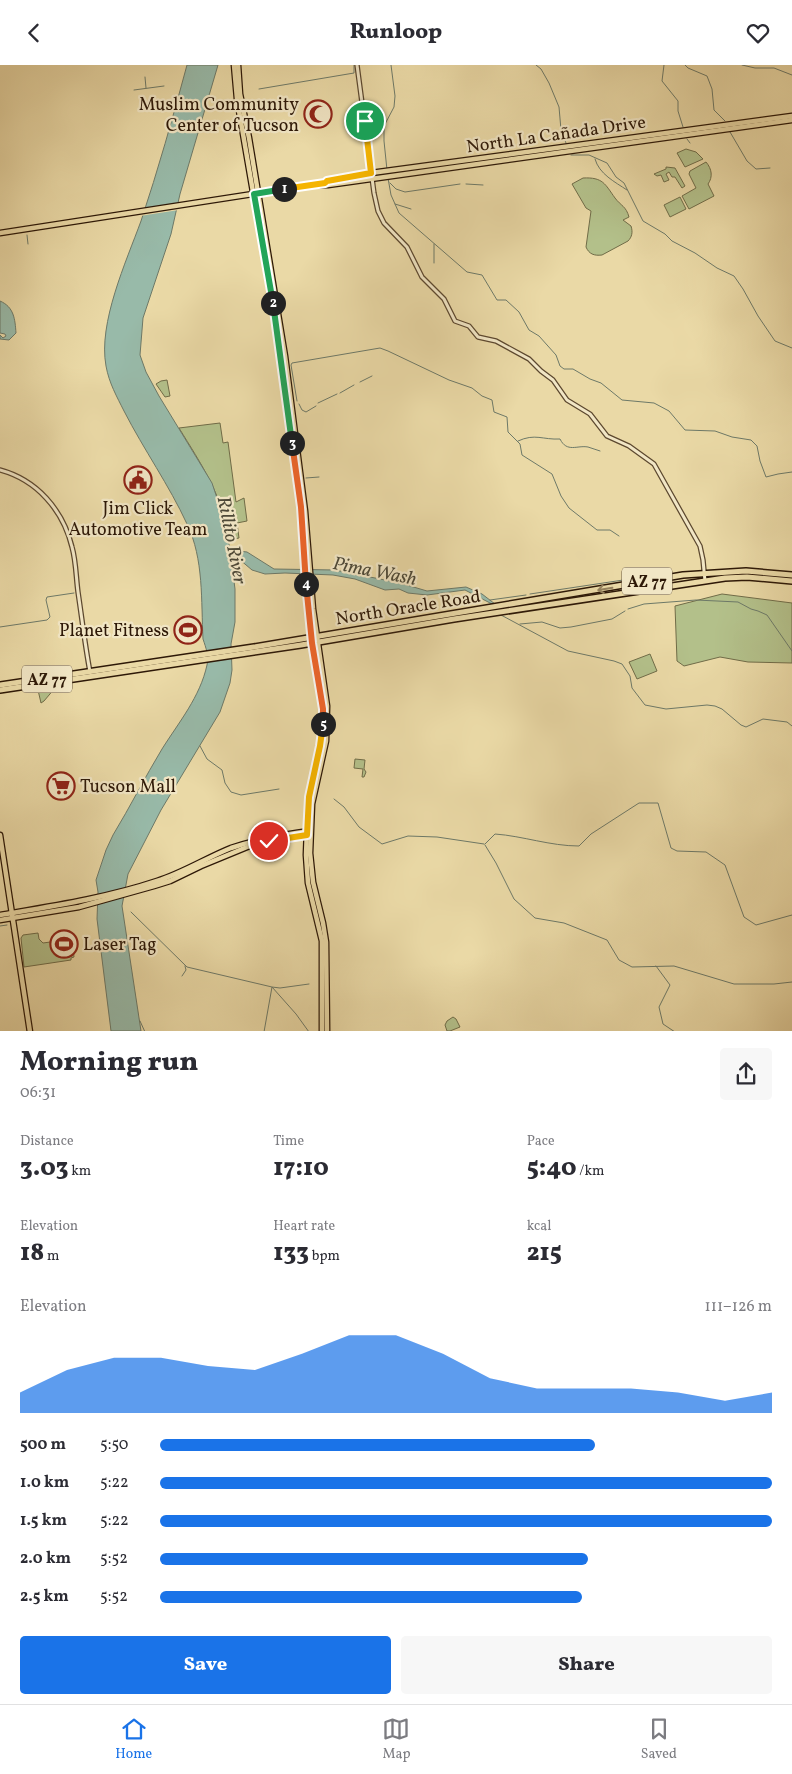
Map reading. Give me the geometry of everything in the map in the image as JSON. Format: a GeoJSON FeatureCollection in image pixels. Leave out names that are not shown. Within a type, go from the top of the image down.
{"type":"FeatureCollection","features":[{"type":"Feature","properties":{"kind":"highway","name":"North Oracle Road"},"geometry":{"type":"LineString","coordinates":[[0,685],[173,664],[683,575],[746,571],[792,575]]}},
{"type":"Feature","properties":{"kind":"highway","name":"North Oracle Road"},"geometry":{"type":"LineString","coordinates":[[234,654],[247,651],[250,648],[315,640],[705,581],[747,577],[792,581]]}},
{"type":"Feature","properties":{"kind":"highway","name":"North Oracle Road"},"geometry":{"type":"LineString","coordinates":[[0,690],[196,656],[206,657]]}},
{"type":"Feature","properties":{"kind":"highway"},"geometry":{"type":"LineString","coordinates":[[173,664],[195,658],[196,656]]}},
{"type":"Feature","properties":{"kind":"main road"},"geometry":{"type":"LineString","coordinates":[[234,65],[236,93],[256,194]]}},
{"type":"Feature","properties":{"kind":"main road"},"geometry":{"type":"LineString","coordinates":[[238,65],[240,94],[278,337],[301,507],[322,705],[323,722],[310,804],[308,883],[321,937],[322,1031]]}},
{"type":"Feature","properties":{"kind":"main road","name":"North La Cañada Drive"},"geometry":{"type":"LineString","coordinates":[[388,173],[792,115]]}},
{"type":"Feature","properties":{"kind":"main road","name":"North La Cañada Drive"},"geometry":{"type":"LineString","coordinates":[[0,233],[325,183],[328,185],[371,175],[792,120]]}},
{"type":"Feature","properties":{"kind":"main road"},"geometry":{"type":"LineString","coordinates":[[0,915],[12,916],[46,913],[170,881],[200,866],[252,845],[309,833]]}},
{"type":"Feature","properties":{"kind":"main road"},"geometry":{"type":"LineString","coordinates":[[309,833],[311,871],[326,942],[326,1031]]}},
{"type":"Feature","properties":{"kind":"main road"},"geometry":{"type":"LineString","coordinates":[[0,835],[30,1031]]}},
{"type":"Feature","properties":{"kind":"main road"},"geometry":{"type":"LineString","coordinates":[[0,920],[12,916]]}},
{"type":"Feature","properties":{"kind":"main road"},"geometry":{"type":"LineString","coordinates":[[317,919],[320,921],[326,942]]}},
{"type":"Feature","properties":{"kind":"main road"},"geometry":{"type":"LineString","coordinates":[[321,937],[324,943],[324,963],[326,965]]}},
{"type":"Feature","properties":{"kind":"street"},"geometry":{"type":"LineString","coordinates":[[357,65],[375,201],[382,220],[407,247],[422,277],[444,299],[454,321],[468,326],[478,337],[496,341],[529,359],[553,380],[567,400],[590,414],[607,436],[629,446],[654,464],[700,546],[705,581]]}},
{"type":"Feature","properties":{"kind":"street"},"geometry":{"type":"LineString","coordinates":[[0,470],[17,476],[39,491],[57,512],[66,529],[73,549],[90,674]]}},
{"type":"Feature","properties":{"kind":"green space"},"geometry":{"type":"Polygon","coordinates":[[[686,149],[696,152],[703,159],[685,167],[677,153],[686,149]]]}},
{"type":"Feature","properties":{"kind":"green space"},"geometry":{"type":"Polygon","coordinates":[[[706,162],[710,167],[711,173],[711,179],[708,184],[714,196],[689,209],[682,196],[696,188],[689,174],[690,171],[706,162]]]}},
{"type":"Feature","properties":{"kind":"green space"},"geometry":{"type":"Polygon","coordinates":[[[666,167],[675,168],[685,186],[682,188],[675,177],[672,177],[669,172],[666,174],[669,180],[664,182],[661,175],[657,176],[654,174],[666,169],[666,167]]]}},
{"type":"Feature","properties":{"kind":"green space"},"geometry":{"type":"Polygon","coordinates":[[[583,178],[603,182],[617,201],[625,208],[629,217],[623,220],[631,226],[632,230],[628,241],[602,255],[592,254],[586,247],[591,211],[586,208],[572,184],[583,178]]]}},
{"type":"Feature","properties":{"kind":"green space"},"geometry":{"type":"Polygon","coordinates":[[[680,197],[686,209],[670,217],[664,205],[680,197]]]}},
{"type":"Feature","properties":{"kind":"green space"},"geometry":{"type":"Polygon","coordinates":[[[167,380],[170,396],[165,397],[156,384],[167,380]]]}},
{"type":"Feature","properties":{"kind":"green space"},"geometry":{"type":"Polygon","coordinates":[[[220,423],[223,443],[228,442],[236,502],[244,498],[247,521],[237,523],[239,538],[228,540],[226,524],[217,495],[179,428],[220,423]]]}},
{"type":"Feature","properties":{"kind":"green space"},"geometry":{"type":"Polygon","coordinates":[[[722,594],[792,603],[792,663],[748,662],[720,657],[684,666],[677,661],[675,606],[722,594]]]}},
{"type":"Feature","properties":{"kind":"green space"},"geometry":{"type":"Polygon","coordinates":[[[650,654],[657,671],[637,679],[629,662],[650,654]]]}},
{"type":"Feature","properties":{"kind":"green space"},"geometry":{"type":"Polygon","coordinates":[[[55,688],[44,701],[41,703],[38,690],[55,688]]]}},
{"type":"Feature","properties":{"kind":"green space"},"geometry":{"type":"Polygon","coordinates":[[[355,759],[365,760],[364,769],[366,772],[364,777],[362,777],[363,769],[354,768],[355,759]]]}},
{"type":"Feature","properties":{"kind":"green space"},"geometry":{"type":"Polygon","coordinates":[[[38,933],[39,939],[43,943],[65,940],[67,949],[73,948],[74,957],[71,960],[24,967],[21,938],[23,935],[38,933]]]}},
{"type":"Feature","properties":{"kind":"green space"},"geometry":{"type":"Polygon","coordinates":[[[453,1017],[460,1027],[447,1031],[445,1025],[453,1017]]]}},
{"type":"Feature","properties":{"kind":"shaded area"},"geometry":{"type":"Polygon","coordinates":[[[187,65],[218,65],[180,194],[171,234],[143,318],[140,355],[146,372],[159,396],[212,483],[225,522],[230,550],[247,552],[274,569],[335,570],[400,583],[427,591],[466,587],[482,594],[495,604],[465,590],[427,595],[408,593],[399,589],[385,590],[355,579],[333,575],[265,574],[252,570],[239,559],[231,558],[235,589],[235,622],[231,644],[232,670],[230,683],[220,712],[161,810],[128,874],[122,906],[141,1031],[111,1031],[97,919],[98,892],[96,880],[113,835],[162,749],[194,699],[204,677],[208,662],[203,639],[199,566],[192,537],[172,495],[116,395],[107,372],[105,349],[106,331],[115,293],[147,202],[187,65]]]}},
{"type":"Feature","properties":{"kind":"shaded area"},"geometry":{"type":"Polygon","coordinates":[[[0,301],[11,310],[14,318],[16,333],[9,340],[0,339],[0,335],[3,338],[6,336],[0,333],[0,301]]]}},
{"type":"Feature","properties":{"kind":"pier"},"geometry":{"type":"Polygon","coordinates":[[[181,202],[179,210],[140,216],[142,209],[181,202]]]}},
{"type":"Feature","properties":{"kind":"waterway"},"geometry":{"type":"LineString","coordinates":[[259,89],[354,73],[354,65]]}},
{"type":"Feature","properties":{"kind":"waterway"},"geometry":{"type":"LineString","coordinates":[[387,170],[384,126],[394,107],[395,96],[391,65]]}},
{"type":"Feature","properties":{"kind":"waterway"},"geometry":{"type":"LineString","coordinates":[[536,65],[541,69],[549,83],[559,107],[561,130],[566,143]]}},
{"type":"Feature","properties":{"kind":"waterway"},"geometry":{"type":"LineString","coordinates":[[664,65],[662,81],[678,101],[678,111],[683,127]]}},
{"type":"Feature","properties":{"kind":"waterway"},"geometry":{"type":"LineString","coordinates":[[685,65],[707,76],[712,89],[714,110],[725,121]]}},
{"type":"Feature","properties":{"kind":"waterway"},"geometry":{"type":"LineString","coordinates":[[742,65],[755,68],[774,68],[792,75]]}},
{"type":"Feature","properties":{"kind":"waterway"},"geometry":{"type":"LineString","coordinates":[[145,77],[146,88]]}},
{"type":"Feature","properties":{"kind":"waterway"},"geometry":{"type":"LineString","coordinates":[[134,90],[164,86]]}},
{"type":"Feature","properties":{"kind":"waterway"},"geometry":{"type":"LineString","coordinates":[[730,132],[747,161],[756,169],[770,168]]}},
{"type":"Feature","properties":{"kind":"waterway"},"geometry":{"type":"LineString","coordinates":[[687,139],[690,143]]}},
{"type":"Feature","properties":{"kind":"waterway"},"geometry":{"type":"LineString","coordinates":[[571,155],[589,155],[607,163],[616,177],[624,183],[643,221],[665,234],[672,241],[734,276],[775,341],[792,348]]}},
{"type":"Feature","properties":{"kind":"waterway"},"geometry":{"type":"LineString","coordinates":[[595,159],[604,173],[627,190]]}},
{"type":"Feature","properties":{"kind":"waterway"},"geometry":{"type":"LineString","coordinates":[[388,178],[391,195],[399,213],[467,272],[482,275],[497,300],[506,300],[519,312],[529,330],[539,336],[556,355],[560,366],[564,369],[573,369],[601,383],[622,400],[654,403],[669,411],[685,430],[715,431],[732,437],[751,440],[757,446],[766,477],[792,472]]}},
{"type":"Feature","properties":{"kind":"waterway"},"geometry":{"type":"LineString","coordinates":[[390,183],[396,189],[405,192],[460,184]]}},
{"type":"Feature","properties":{"kind":"waterway"},"geometry":{"type":"LineString","coordinates":[[466,184],[483,185]]}},
{"type":"Feature","properties":{"kind":"waterway"},"geometry":{"type":"LineString","coordinates":[[395,204],[411,209]]}},
{"type":"Feature","properties":{"kind":"waterway"},"geometry":{"type":"LineString","coordinates":[[27,235],[28,244]]}},
{"type":"Feature","properties":{"kind":"waterway"},"geometry":{"type":"LineString","coordinates":[[434,244],[434,263]]}},
{"type":"Feature","properties":{"kind":"waterway"},"geometry":{"type":"LineString","coordinates":[[297,401],[292,363],[380,348],[388,351],[449,380],[472,388],[482,396],[492,400],[494,412],[507,417],[508,432],[520,444],[522,455],[552,474],[561,496],[569,508],[597,530],[610,530],[619,536]]}},
{"type":"Feature","properties":{"kind":"waterway"},"geometry":{"type":"LineString","coordinates":[[360,382],[372,376]]}},
{"type":"Feature","properties":{"kind":"waterway"},"geometry":{"type":"LineString","coordinates":[[340,393],[354,385]]}},
{"type":"Feature","properties":{"kind":"waterway"},"geometry":{"type":"LineString","coordinates":[[318,403],[337,394]]}},
{"type":"Feature","properties":{"kind":"waterway"},"geometry":{"type":"LineString","coordinates":[[299,404],[302,410],[306,412],[316,406]]}},
{"type":"Feature","properties":{"kind":"waterway"},"geometry":{"type":"LineString","coordinates":[[518,441],[529,437],[560,439],[569,447],[588,447],[600,451]]}},
{"type":"Feature","properties":{"kind":"waterway"},"geometry":{"type":"LineString","coordinates":[[306,478],[319,477]]}},
{"type":"Feature","properties":{"kind":"waterway"},"geometry":{"type":"LineString","coordinates":[[633,579],[659,574]]}},
{"type":"Feature","properties":{"kind":"waterway"},"geometry":{"type":"LineString","coordinates":[[530,594],[630,579]]}},
{"type":"Feature","properties":{"kind":"waterway"},"geometry":{"type":"LineString","coordinates":[[0,627],[47,620],[50,617],[47,597],[74,593]]}},
{"type":"Feature","properties":{"kind":"waterway"},"geometry":{"type":"LineString","coordinates":[[490,600],[526,595]]}},
{"type":"Feature","properties":{"kind":"waterway","name":"Pima Wash"},"geometry":{"type":"LineString","coordinates":[[628,609],[644,604],[696,600],[738,602],[767,615],[792,651]]}},
{"type":"Feature","properties":{"kind":"waterway","name":"Pima Wash"},"geometry":{"type":"LineString","coordinates":[[520,624],[542,622],[560,628],[571,627],[612,619],[625,611]]}},
{"type":"Feature","properties":{"kind":"waterway"},"geometry":{"type":"LineString","coordinates":[[501,615],[568,651],[622,664],[630,676],[632,688],[645,705],[666,709],[715,706],[746,727],[763,719],[787,722],[792,726]]}},
{"type":"Feature","properties":{"kind":"waterway"},"geometry":{"type":"LineString","coordinates":[[200,746],[207,759],[222,770],[225,783],[231,792],[241,795],[279,789]]}},
{"type":"Feature","properties":{"kind":"waterway"},"geometry":{"type":"LineString","coordinates":[[334,799],[344,807],[359,827],[382,844],[408,836],[437,837],[484,844]]}},
{"type":"Feature","properties":{"kind":"waterway"},"geometry":{"type":"LineString","coordinates":[[485,844],[495,834],[579,846],[591,834],[639,803],[658,803],[671,848],[677,851],[706,852],[725,865],[744,917],[756,925],[792,915]]}},
{"type":"Feature","properties":{"kind":"waterway"},"geometry":{"type":"LineString","coordinates":[[485,845],[514,899],[535,918],[564,923],[607,940],[619,960],[632,967],[674,966],[734,984],[792,982]]}},
{"type":"Feature","properties":{"kind":"waterway"},"geometry":{"type":"LineString","coordinates":[[131,912],[187,967],[272,987],[308,1031]]}},
{"type":"Feature","properties":{"kind":"waterway"},"geometry":{"type":"LineString","coordinates":[[0,926],[7,925]]}},
{"type":"Feature","properties":{"kind":"waterway"},"geometry":{"type":"LineString","coordinates":[[182,976],[186,970],[185,966]]}},
{"type":"Feature","properties":{"kind":"waterway"},"geometry":{"type":"LineString","coordinates":[[656,966],[670,985],[659,1007],[663,1024],[674,1031]]}},
{"type":"Feature","properties":{"kind":"waterway"},"geometry":{"type":"LineString","coordinates":[[264,1031],[272,987],[280,988],[309,984]]}},
{"type":"Feature","properties":{"kind":"waterway"},"geometry":{"type":"LineString","coordinates":[[140,1021],[145,1031]]}},
{"type":"Feature","properties":{"kind":"place","name":"Muslim Community Center of Tucson"},"geometry":{"type":"Point","coordinates":[318,114]}},
{"type":"Feature","properties":{"kind":"place","name":"Jim Click Automotive Team"},"geometry":{"type":"Point","coordinates":[138,480]}},
{"type":"Feature","properties":{"kind":"place","name":"Planet Fitness"},"geometry":{"type":"Point","coordinates":[188,630]}},
{"type":"Feature","properties":{"kind":"place","name":"Tucson Mall"},"geometry":{"type":"Point","coordinates":[61,786]}},
{"type":"Feature","properties":{"kind":"place","name":"Laser Tag"},"geometry":{"type":"Point","coordinates":[64,944]}},
{"type":"Feature","properties":{"kind":"route"},"geometry":{"type":"LineString","coordinates":[[269,841],[307,835],[308,800],[320,746],[323,718],[307,595],[301,507],[282,362],[254,194],[325,183],[327,181],[371,173],[365,121]]}},
{"type":"Feature","properties":{"kind":"water label","name":"Rillito River"},"geometry":{"type":"Point","coordinates":[233,540]}}]}
